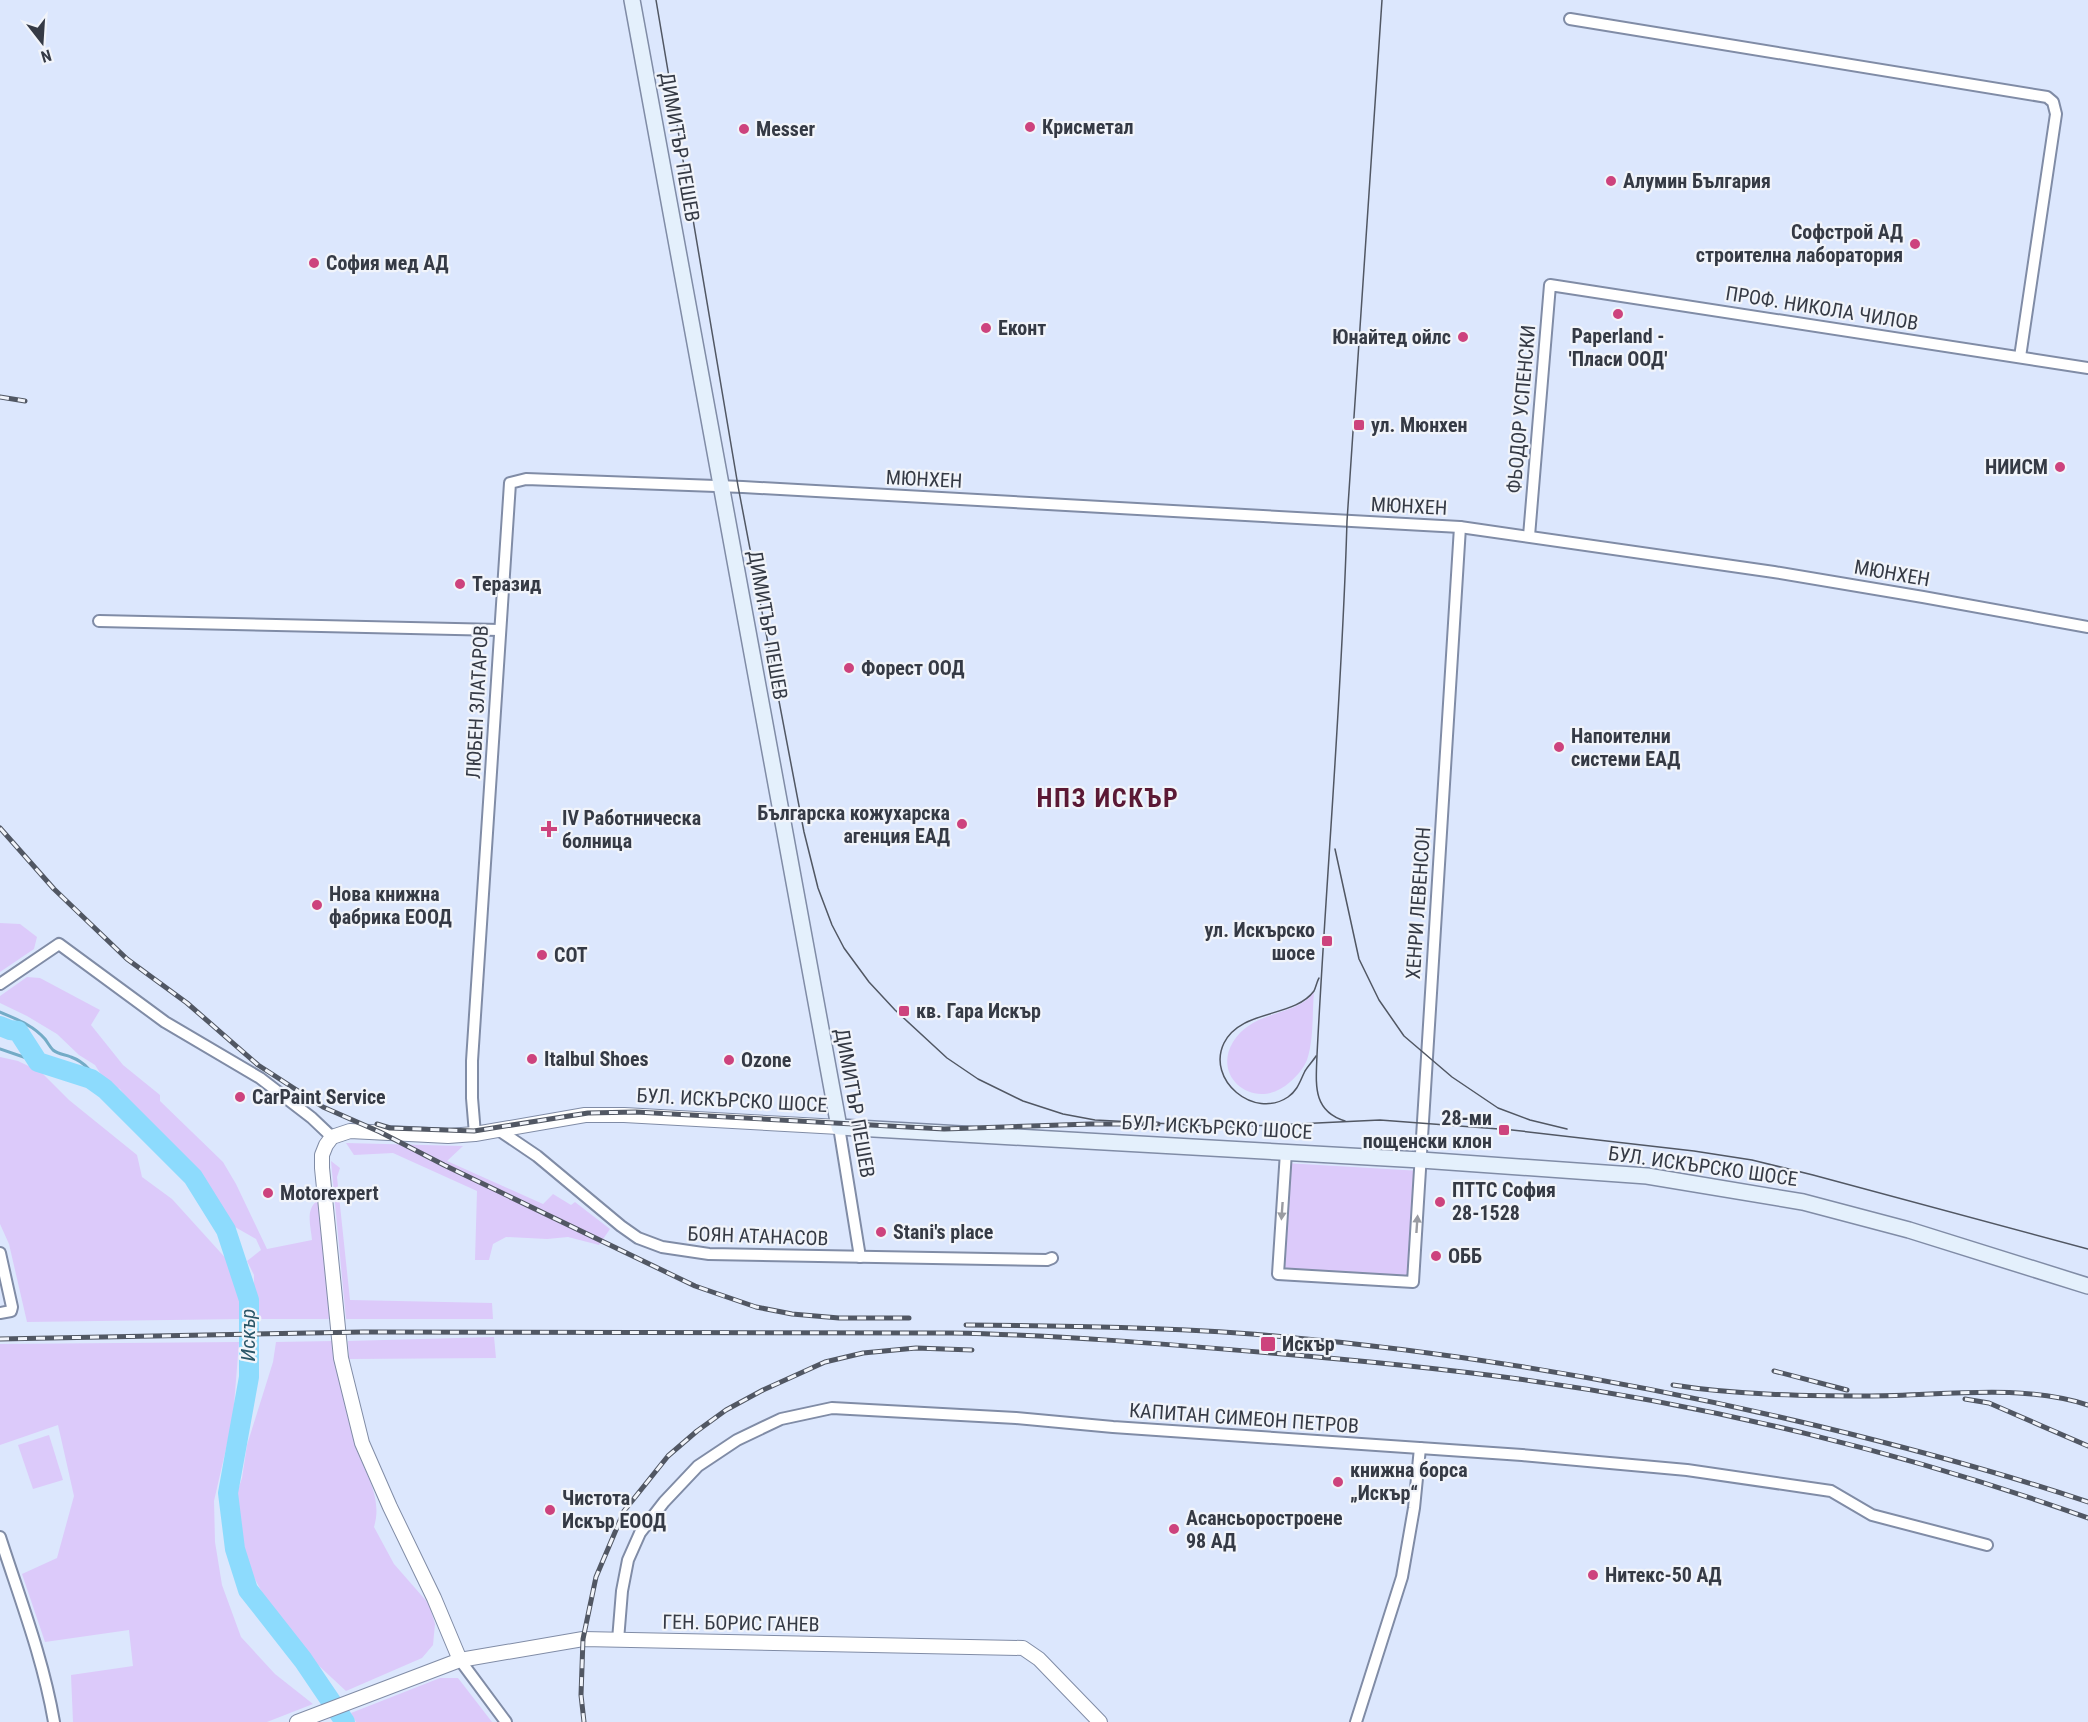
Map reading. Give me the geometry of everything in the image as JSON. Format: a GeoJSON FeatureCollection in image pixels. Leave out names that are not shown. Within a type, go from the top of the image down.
{"type":"FeatureCollection","features":[{"type":"Feature","properties":{"kind":"main road","name":"ДИМИТЪР ПЕШЕВ"},"geometry":{"type":"LineString","coordinates":[[632,0],[839,1127]]}},
{"type":"Feature","properties":{"kind":"main road","name":"БУЛ. ИСКЪРСКО ШОСЕ"},"geometry":{"type":"LineString","coordinates":[[839,1127],[1421,1160],[1647,1176],[1803,1202],[1909,1230],[2088,1286]]}},
{"type":"Feature","properties":{"kind":"street"},"geometry":{"type":"LineString","coordinates":[[1570,19],[2047,96],[2053,102],[2056,114],[2020,357]]}},
{"type":"Feature","properties":{"kind":"street","name":"ПРОФ. НИКОЛА ЧИЛОВ"},"geometry":{"type":"LineString","coordinates":[[1550,285],[2088,368]]}},
{"type":"Feature","properties":{"kind":"street","name":"ФЬОДОР УСПЕНСКИ"},"geometry":{"type":"LineString","coordinates":[[1529,536],[1550,285]]}},
{"type":"Feature","properties":{"kind":"street","name":"ЛЮБЕН ЗЛАТАРОВ"},"geometry":{"type":"LineString","coordinates":[[475,1134],[472,1061],[510,483],[526,479],[721,486]]}},
{"type":"Feature","properties":{"kind":"street","name":"МЮНХЕН"},"geometry":{"type":"LineString","coordinates":[[721,486],[1460,526],[1774,572],[2088,627]]}},
{"type":"Feature","properties":{"kind":"street","name":"ХЕНРИ ЛЕВЕНСОН"},"geometry":{"type":"LineString","coordinates":[[1286,1152],[1278,1274],[1413,1282],[1460,526]]}},
{"type":"Feature","properties":{"kind":"street"},"geometry":{"type":"LineString","coordinates":[[99,621],[500,630]]}},
{"type":"Feature","properties":{"kind":"street"},"geometry":{"type":"LineString","coordinates":[[0,984],[59,944],[165,1022],[260,1078],[333,1137],[326,1145],[322,1155],[322,1168],[341,1358],[363,1443],[460,1660],[506,1722]]}},
{"type":"Feature","properties":{"kind":"street","name":"БУЛ. ИСКЪРСКО ШОСЕ"},"geometry":{"type":"LineString","coordinates":[[333,1137],[350,1131],[448,1136],[475,1134],[585,1116],[624,1115],[839,1127]]}},
{"type":"Feature","properties":{"kind":"street","name":"ДИМИТЪР ПЕШЕВ"},"geometry":{"type":"LineString","coordinates":[[839,1127],[860,1257]]}},
{"type":"Feature","properties":{"kind":"street","name":"БОЯН АТАНАСОВ"},"geometry":{"type":"LineString","coordinates":[[500,1131],[537,1156],[621,1226],[651,1244],[709,1254],[1047,1260],[1052,1258]]}},
{"type":"Feature","properties":{"kind":"street"},"geometry":{"type":"LineString","coordinates":[[0,1253],[12,1307],[11,1311],[0,1313]]}},
{"type":"Feature","properties":{"kind":"street","name":"КАПИТАН СИМЕОН ПЕТРОВ"},"geometry":{"type":"LineString","coordinates":[[618,1640],[622,1590],[628,1560],[640,1533],[664,1502],[699,1466],[737,1440],[781,1419],[832,1408],[1522,1455],[1687,1470],[1831,1491],[1872,1515],[1987,1545]]}},
{"type":"Feature","properties":{"kind":"street"},"geometry":{"type":"LineString","coordinates":[[1356,1722],[1402,1577],[1414,1508],[1420,1448]]}},
{"type":"Feature","properties":{"kind":"street"},"geometry":{"type":"LineString","coordinates":[[0,1537],[41,1662],[54,1722]]}},
{"type":"Feature","properties":{"kind":"street"},"geometry":{"type":"LineString","coordinates":[[0,1578],[12,1575]]}},
{"type":"Feature","properties":{"kind":"street","name":"ГЕН. БОРИС ГАНЕВ"},"geometry":{"type":"LineString","coordinates":[[297,1722],[460,1660],[583,1639],[1023,1648],[1039,1659],[1100,1722]]}},
{"type":"Feature","properties":{"kind":"shaded area"},"geometry":{"type":"Polygon","coordinates":[[[0,923],[20,924],[37,937],[34,949],[0,972],[0,923]]]}},
{"type":"Feature","properties":{"kind":"shaded area"},"geometry":{"type":"Polygon","coordinates":[[[27,977],[40,978],[100,1010],[91,1025],[123,1065],[160,1095],[160,1101],[223,1162],[267,1249],[312,1240],[311,1209],[317,1201],[322,1206],[333,1319],[256,1319],[254,1275],[247,1261],[261,1250],[256,1239],[235,1227],[202,1180],[135,1111],[120,1089],[107,1084],[95,1065],[79,1055],[57,1034],[0,1003],[0,996],[27,977]]]}},
{"type":"Feature","properties":{"kind":"shaded area"},"geometry":{"type":"Polygon","coordinates":[[[1314,992],[1311,1044],[1307,1060],[1300,1072],[1277,1091],[1264,1094],[1240,1087],[1232,1079],[1228,1068],[1228,1055],[1233,1042],[1252,1024],[1297,1006],[1314,992]]]}},
{"type":"Feature","properties":{"kind":"shaded area"},"geometry":{"type":"Polygon","coordinates":[[[0,1057],[18,1061],[41,1072],[69,1100],[137,1155],[142,1177],[172,1199],[230,1263],[238,1283],[241,1319],[27,1322],[9,1244],[0,1224],[0,1057]]]}},
{"type":"Feature","properties":{"kind":"shaded area"},"geometry":{"type":"Polygon","coordinates":[[[346,1143],[463,1146],[447,1161],[543,1204],[553,1194],[571,1205],[575,1202],[610,1229],[599,1245],[568,1237],[547,1239],[506,1237],[493,1244],[489,1260],[475,1260],[477,1191],[393,1153],[354,1155],[346,1143]]]}},
{"type":"Feature","properties":{"kind":"shaded area"},"geometry":{"type":"Polygon","coordinates":[[[331,1161],[340,1168],[337,1177],[350,1300],[492,1303],[493,1319],[346,1319],[331,1161]]]}},
{"type":"Feature","properties":{"kind":"shaded area"},"geometry":{"type":"Polygon","coordinates":[[[1285,1163],[1421,1171],[1413,1282],[1278,1274],[1285,1163]]]}},
{"type":"Feature","properties":{"kind":"shaded area"},"geometry":{"type":"Polygon","coordinates":[[[494,1337],[496,1358],[349,1359],[348,1341],[494,1337]]]}},
{"type":"Feature","properties":{"kind":"shaded area"},"geometry":{"type":"Polygon","coordinates":[[[333,1341],[353,1438],[374,1493],[376,1515],[374,1527],[394,1564],[429,1604],[435,1624],[433,1645],[422,1658],[346,1691],[318,1665],[268,1604],[244,1558],[236,1496],[242,1478],[247,1445],[273,1362],[276,1342],[333,1341]]]}},
{"type":"Feature","properties":{"kind":"shaded area"},"geometry":{"type":"Polygon","coordinates":[[[239,1342],[233,1418],[214,1501],[215,1542],[222,1585],[241,1637],[275,1674],[313,1704],[267,1722],[73,1722],[71,1675],[133,1666],[129,1630],[45,1642],[22,1574],[57,1558],[74,1496],[58,1425],[0,1445],[0,1344],[239,1342]]]}},
{"type":"Feature","properties":{"kind":"shaded area"},"geometry":{"type":"Polygon","coordinates":[[[49,1435],[63,1480],[33,1489],[18,1445],[49,1435]]]}},
{"type":"Feature","properties":{"kind":"shaded area"},"geometry":{"type":"Polygon","coordinates":[[[440,1678],[458,1678],[492,1722],[356,1722],[351,1713],[440,1678]]]}},
{"type":"Feature","properties":{"kind":"waterway"},"geometry":{"type":"LineString","coordinates":[[0,1012],[35,1030],[55,1052],[69,1056],[85,1065],[101,1086]]}},
{"type":"Feature","properties":{"kind":"waterway","name":"Искър"},"geometry":{"type":"LineString","coordinates":[[0,1026],[18,1031],[38,1062],[91,1079],[105,1089],[193,1177],[226,1230],[249,1300],[249,1377],[228,1493],[235,1549],[248,1590],[303,1660],[345,1722]]}},
{"type":"Feature","properties":{"kind":"waterway"},"geometry":{"type":"LineString","coordinates":[[0,1049],[38,1062]]}},
{"type":"Feature","properties":{"kind":"tram line"},"geometry":{"type":"LineString","coordinates":[[656,0],[738,486],[804,832],[818,888],[832,925],[844,948],[869,982],[895,1010],[947,1058],[978,1079],[1023,1101],[1063,1114],[1095,1120],[1231,1127],[1380,1120],[1512,1130],[1694,1151],[1752,1160],[1813,1175],[2088,1249]]}},
{"type":"Feature","properties":{"kind":"tram line"},"geometry":{"type":"LineString","coordinates":[[1345,1121],[1327,1111],[1321,1103],[1317,1086],[1317,1066],[1347,521],[1382,0]]}},
{"type":"Feature","properties":{"kind":"tram line"},"geometry":{"type":"LineString","coordinates":[[1335,849],[1359,959],[1379,1000],[1404,1036],[1452,1077],[1498,1108],[1530,1120],[1567,1129]]}},
{"type":"Feature","properties":{"kind":"tram line"},"geometry":{"type":"LineString","coordinates":[[1316,1056],[1294,1091],[1288,1097],[1275,1103],[1248,1100],[1236,1092],[1227,1082],[1220,1057],[1224,1043],[1242,1024],[1305,1000],[1314,991],[1319,978]]}},
{"type":"Feature","properties":{"kind":"railway"},"geometry":{"type":"LineString","coordinates":[[0,397],[25,401]]}},
{"type":"Feature","properties":{"kind":"railway"},"geometry":{"type":"LineString","coordinates":[[0,828],[54,889],[127,959],[187,1003],[258,1065],[323,1107],[380,1132],[695,1286],[756,1307],[792,1314],[839,1318],[909,1318]]}},
{"type":"Feature","properties":{"kind":"railway"},"geometry":{"type":"LineString","coordinates":[[377,1124],[390,1128],[474,1131],[588,1113],[636,1112],[944,1129],[1158,1124]]}},
{"type":"Feature","properties":{"kind":"railway"},"geometry":{"type":"LineString","coordinates":[[966,1325],[1237,1333],[1344,1343],[1480,1360],[1616,1383],[1751,1410],[1954,1461],[2088,1502]]}},
{"type":"Feature","properties":{"kind":"railway"},"geometry":{"type":"LineString","coordinates":[[0,1339],[363,1332],[952,1333],[1152,1343],[1271,1353],[1488,1375],[1591,1390],[1735,1417],[1879,1452],[2020,1494],[2088,1518]]}},
{"type":"Feature","properties":{"kind":"railway"},"geometry":{"type":"LineString","coordinates":[[584,1722],[581,1695],[583,1639],[596,1577],[624,1511],[668,1456],[726,1410],[763,1390],[825,1362],[863,1353],[916,1348],[972,1350]]}},
{"type":"Feature","properties":{"kind":"railway"},"geometry":{"type":"LineString","coordinates":[[1774,1371],[1847,1390]]}},
{"type":"Feature","properties":{"kind":"railway"},"geometry":{"type":"LineString","coordinates":[[1673,1385],[1746,1393],[1796,1395],[1870,1396],[2007,1392],[2061,1398],[2088,1405]]}},
{"type":"Feature","properties":{"kind":"railway"},"geometry":{"type":"LineString","coordinates":[[1965,1399],[1989,1403],[2088,1446]]}},
{"type":"Feature","properties":{"kind":"place","name":"Крисметал"},"geometry":{"type":"Point","coordinates":[1030,127]}},
{"type":"Feature","properties":{"kind":"place","name":"Messer"},"geometry":{"type":"Point","coordinates":[744,129]}},
{"type":"Feature","properties":{"kind":"place","name":"Алумин България"},"geometry":{"type":"Point","coordinates":[1611,181]}},
{"type":"Feature","properties":{"kind":"place","name":"Софстрой АД строителна лаборатория"},"geometry":{"type":"Point","coordinates":[1915,244]}},
{"type":"Feature","properties":{"kind":"place","name":"София мед АД"},"geometry":{"type":"Point","coordinates":[314,263]}},
{"type":"Feature","properties":{"kind":"place","name":"Paperland - 'Пласи ООД'"},"geometry":{"type":"Point","coordinates":[1618,314]}},
{"type":"Feature","properties":{"kind":"place","name":"Еконт"},"geometry":{"type":"Point","coordinates":[986,328]}},
{"type":"Feature","properties":{"kind":"place","name":"Юнайтед ойлс"},"geometry":{"type":"Point","coordinates":[1463,337]}},
{"type":"Feature","properties":{"kind":"place","name":"ул. Мюнхен"},"geometry":{"type":"Point","coordinates":[1359,425]}},
{"type":"Feature","properties":{"kind":"place","name":"НИИСМ"},"geometry":{"type":"Point","coordinates":[2060,467]}},
{"type":"Feature","properties":{"kind":"place","name":"Теразид"},"geometry":{"type":"Point","coordinates":[460,584]}},
{"type":"Feature","properties":{"kind":"place","name":"Форест ООД"},"geometry":{"type":"Point","coordinates":[849,668]}},
{"type":"Feature","properties":{"kind":"place","name":"Напоителни системи ЕАД"},"geometry":{"type":"Point","coordinates":[1559,747]}},
{"type":"Feature","properties":{"kind":"place","name":"Българска кожухарска агенция ЕАД"},"geometry":{"type":"Point","coordinates":[962,824]}},
{"type":"Feature","properties":{"kind":"place","name":"IV Работническа болница"},"geometry":{"type":"Point","coordinates":[549,829]}},
{"type":"Feature","properties":{"kind":"place","name":"Нова книжна фабрика ЕООД"},"geometry":{"type":"Point","coordinates":[317,905]}},
{"type":"Feature","properties":{"kind":"place","name":"ул. Искърско шосе"},"geometry":{"type":"Point","coordinates":[1327,941]}},
{"type":"Feature","properties":{"kind":"place","name":"СОТ"},"geometry":{"type":"Point","coordinates":[542,955]}},
{"type":"Feature","properties":{"kind":"place","name":"кв. Гара Искър"},"geometry":{"type":"Point","coordinates":[904,1011]}},
{"type":"Feature","properties":{"kind":"place","name":"Italbul Shoes"},"geometry":{"type":"Point","coordinates":[532,1059]}},
{"type":"Feature","properties":{"kind":"place","name":"Ozone"},"geometry":{"type":"Point","coordinates":[729,1060]}},
{"type":"Feature","properties":{"kind":"place","name":"CarPaint Service"},"geometry":{"type":"Point","coordinates":[240,1097]}},
{"type":"Feature","properties":{"kind":"place","name":"28-ми пощенски клон"},"geometry":{"type":"Point","coordinates":[1504,1130]}},
{"type":"Feature","properties":{"kind":"place","name":"Motorexpert"},"geometry":{"type":"Point","coordinates":[268,1193]}},
{"type":"Feature","properties":{"kind":"place","name":"ПТТС София 28-1528"},"geometry":{"type":"Point","coordinates":[1440,1202]}},
{"type":"Feature","properties":{"kind":"place","name":"Stani's place"},"geometry":{"type":"Point","coordinates":[881,1232]}},
{"type":"Feature","properties":{"kind":"place","name":"ОББ"},"geometry":{"type":"Point","coordinates":[1436,1256]}},
{"type":"Feature","properties":{"kind":"place","name":"Искър"},"geometry":{"type":"Point","coordinates":[1268,1344]}},
{"type":"Feature","properties":{"kind":"place","name":"книжна борса „Искър“"},"geometry":{"type":"Point","coordinates":[1338,1482]}},
{"type":"Feature","properties":{"kind":"place","name":"Чистота Искър ЕООД"},"geometry":{"type":"Point","coordinates":[550,1510]}},
{"type":"Feature","properties":{"kind":"place","name":"Асансьоростроене 98 АД"},"geometry":{"type":"Point","coordinates":[1174,1529]}},
{"type":"Feature","properties":{"kind":"place","name":"Нитекс-50 АД"},"geometry":{"type":"Point","coordinates":[1593,1575]}},
{"type":"Feature","properties":{"kind":"district","name":"НПЗ ИСКЪР"},"geometry":{"type":"Point","coordinates":[1108,798]}}]}
